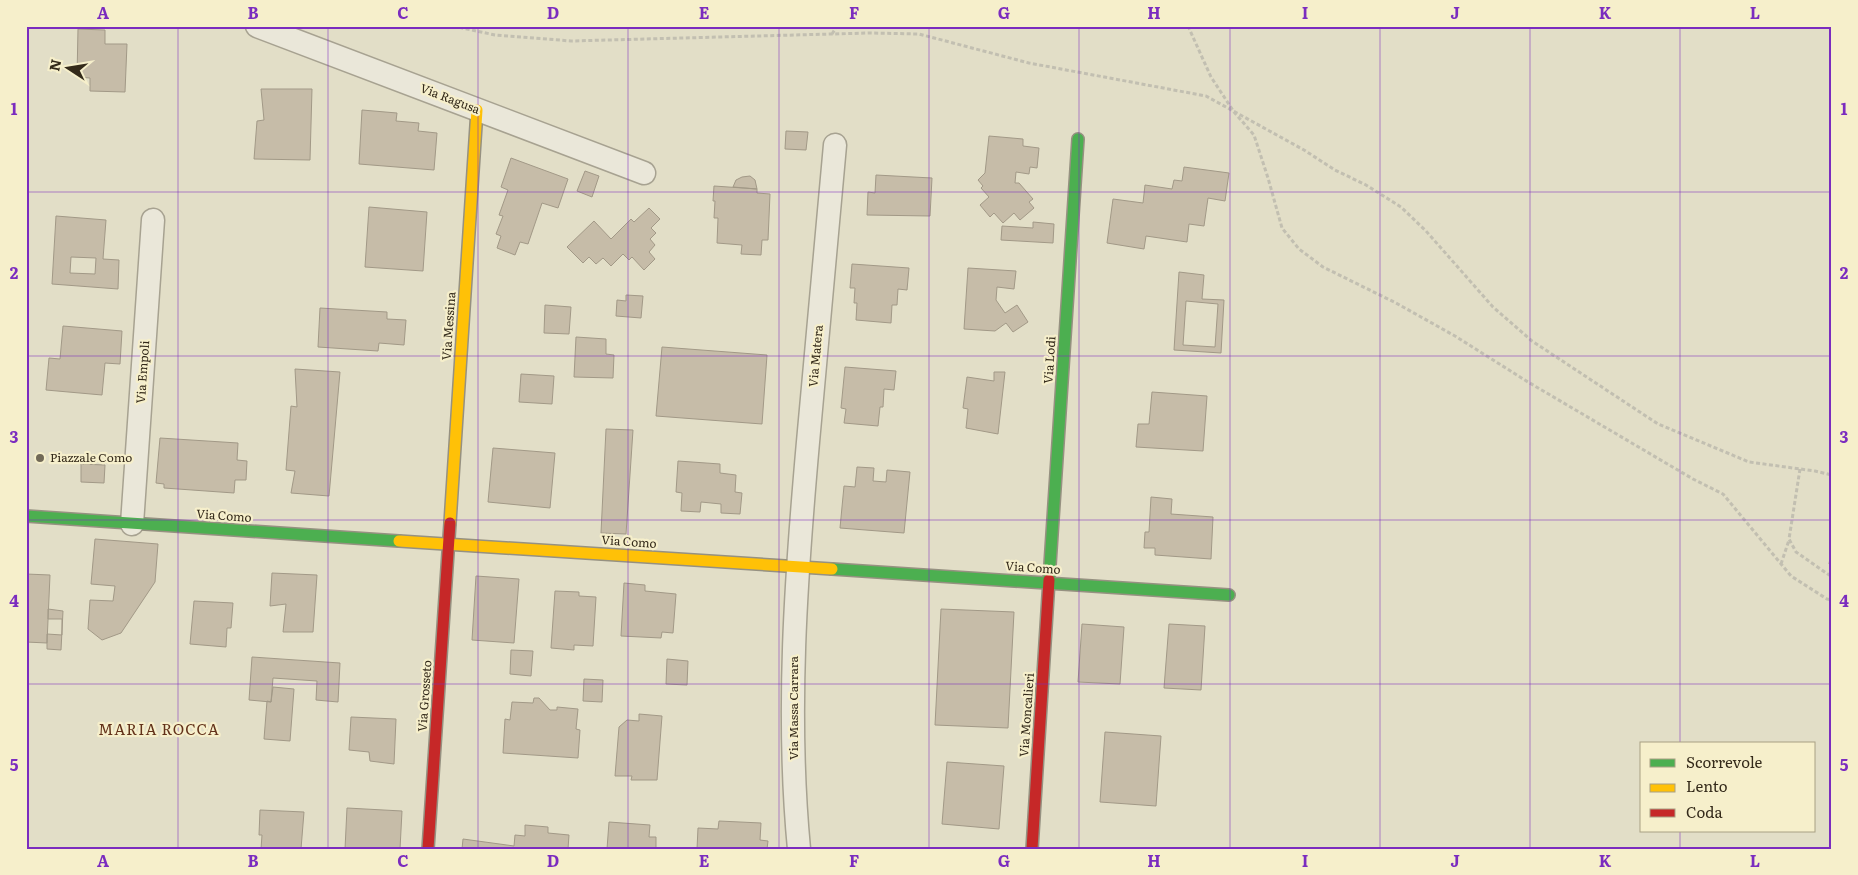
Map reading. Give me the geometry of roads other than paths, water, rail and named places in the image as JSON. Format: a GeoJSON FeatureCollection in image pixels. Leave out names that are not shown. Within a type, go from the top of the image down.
{"type":"FeatureCollection","features":[{"type":"Feature","properties":{"kind":"street","name":"Via Ragusa"},"geometry":{"type":"LineString","coordinates":[[257,26],[644,173]]}},
{"type":"Feature","properties":{"kind":"street","name":"Via Messina"},"geometry":{"type":"LineString","coordinates":[[449,544],[477,110]]}},
{"type":"Feature","properties":{"kind":"street","name":"Via Lodi"},"geometry":{"type":"LineString","coordinates":[[1050,582],[1078,139]]}},
{"type":"Feature","properties":{"kind":"street","name":"Via Matera"},"geometry":{"type":"LineString","coordinates":[[797,567],[835,145]]}},
{"type":"Feature","properties":{"kind":"street","name":"Via Empoli"},"geometry":{"type":"LineString","coordinates":[[132,524],[153,220]]}},
{"type":"Feature","properties":{"kind":"street","name":"Via Como"},"geometry":{"type":"LineString","coordinates":[[26,516],[1229,595]]}},
{"type":"Feature","properties":{"kind":"street","name":"Via Grosseto"},"geometry":{"type":"LineString","coordinates":[[428,849],[449,544]]}},
{"type":"Feature","properties":{"kind":"street","name":"Via Massa Carrara"},"geometry":{"type":"LineString","coordinates":[[797,567],[793,689],[794,804],[799,849]]}},
{"type":"Feature","properties":{"kind":"street","name":"Via Moncalieri"},"geometry":{"type":"LineString","coordinates":[[1032,849],[1050,582]]}},
{"type":"Feature","properties":{"kind":"place","name":"Piazzale Como"},"geometry":{"type":"Point","coordinates":[40,458]}},
{"type":"Feature","properties":{"kind":"district","name":"MARIA ROCCA"},"geometry":{"type":"Point","coordinates":[159,730]}}]}
